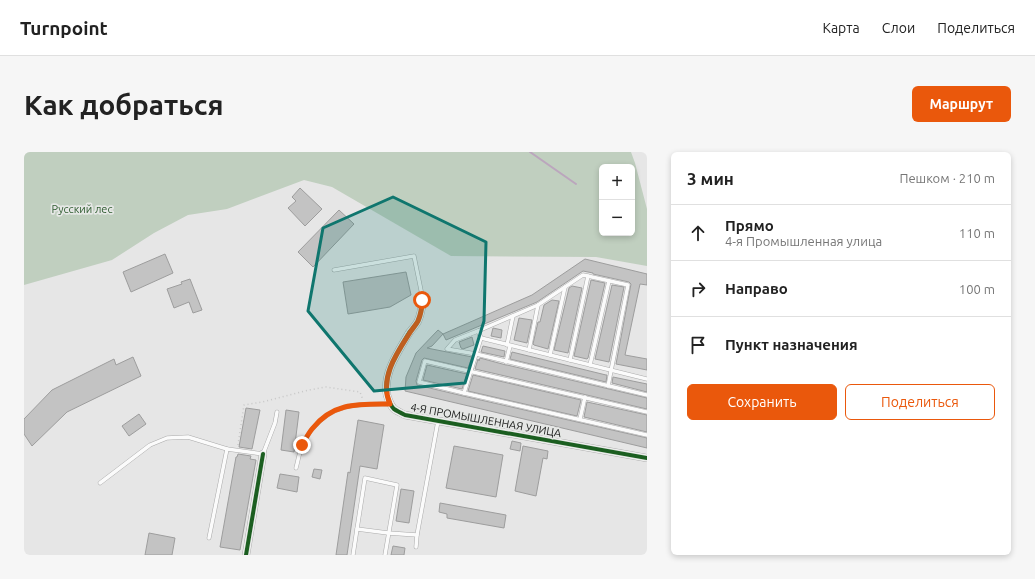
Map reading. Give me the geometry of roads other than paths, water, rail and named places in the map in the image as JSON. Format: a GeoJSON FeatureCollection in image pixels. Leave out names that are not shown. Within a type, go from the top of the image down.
{"type":"FeatureCollection","features":[{"type":"Feature","properties":{"kind":"street"},"geometry":{"type":"LineString","coordinates":[[390,404],[386,384],[392,363],[398,351],[418,321],[421,312],[422,300]]}},
{"type":"Feature","properties":{"kind":"street","name":"4-Я ПРОМЫШЛЕННАЯ УЛИЦА"},"geometry":{"type":"LineString","coordinates":[[390,404],[395,410],[405,415],[647,458]]}},
{"type":"Feature","properties":{"kind":"street"},"geometry":{"type":"LineString","coordinates":[[246,555],[263,454]]}},
{"type":"Feature","properties":{"kind":"lane"},"geometry":{"type":"LineString","coordinates":[[334,270],[414,256],[422,300]]}},
{"type":"Feature","properties":{"kind":"lane"},"geometry":{"type":"LineString","coordinates":[[608,386],[628,285],[583,275],[538,305],[455,340],[446,349],[476,354],[506,362],[608,386],[647,395]]}},
{"type":"Feature","properties":{"kind":"lane"},"geometry":{"type":"LineString","coordinates":[[570,360],[588,276]]}},
{"type":"Feature","properties":{"kind":"lane"},"geometry":{"type":"LineString","coordinates":[[590,365],[609,281]]}},
{"type":"Feature","properties":{"kind":"lane"},"geometry":{"type":"LineString","coordinates":[[550,355],[565,287]]}},
{"type":"Feature","properties":{"kind":"lane"},"geometry":{"type":"LineString","coordinates":[[529,350],[538,305]]}},
{"type":"Feature","properties":{"kind":"lane"},"geometry":{"type":"LineString","coordinates":[[506,362],[513,316]]}},
{"type":"Feature","properties":{"kind":"lane"},"geometry":{"type":"LineString","coordinates":[[464,393],[481,338],[478,331]]}},
{"type":"Feature","properties":{"kind":"lane"},"geometry":{"type":"LineString","coordinates":[[481,338],[647,379]]}},
{"type":"Feature","properties":{"kind":"lane"},"geometry":{"type":"LineString","coordinates":[[647,412],[425,361],[418,382],[647,435]]}},
{"type":"Feature","properties":{"kind":"lane"},"geometry":{"type":"LineString","coordinates":[[580,419],[585,397]]}},
{"type":"Feature","properties":{"kind":"lane"},"geometry":{"type":"LineString","coordinates":[[296,468],[302,445],[311,430],[321,419],[333,411],[345,407],[364,404],[390,404]]}},
{"type":"Feature","properties":{"kind":"lane"},"geometry":{"type":"LineString","coordinates":[[100,483],[150,445],[167,438],[188,437],[227,449],[263,454],[275,423],[277,412]]}},
{"type":"Feature","properties":{"kind":"lane"},"geometry":{"type":"LineString","coordinates":[[416,546],[438,421]]}},
{"type":"Feature","properties":{"kind":"lane"},"geometry":{"type":"LineString","coordinates":[[209,538],[227,449]]}},
{"type":"Feature","properties":{"kind":"lane"},"geometry":{"type":"LineString","coordinates":[[353,555],[365,478],[397,485],[385,555]]}},
{"type":"Feature","properties":{"kind":"lane"},"geometry":{"type":"LineString","coordinates":[[357,529],[388,533],[417,534]]}},
{"type":"Feature","properties":{"kind":"waterway"},"geometry":{"type":"LineString","coordinates":[[530,152],[576,184]]}},
{"type":"Feature","properties":{"kind":"park label","name":"Русский лес"},"geometry":{"type":"Point","coordinates":[82,209]}}]}
